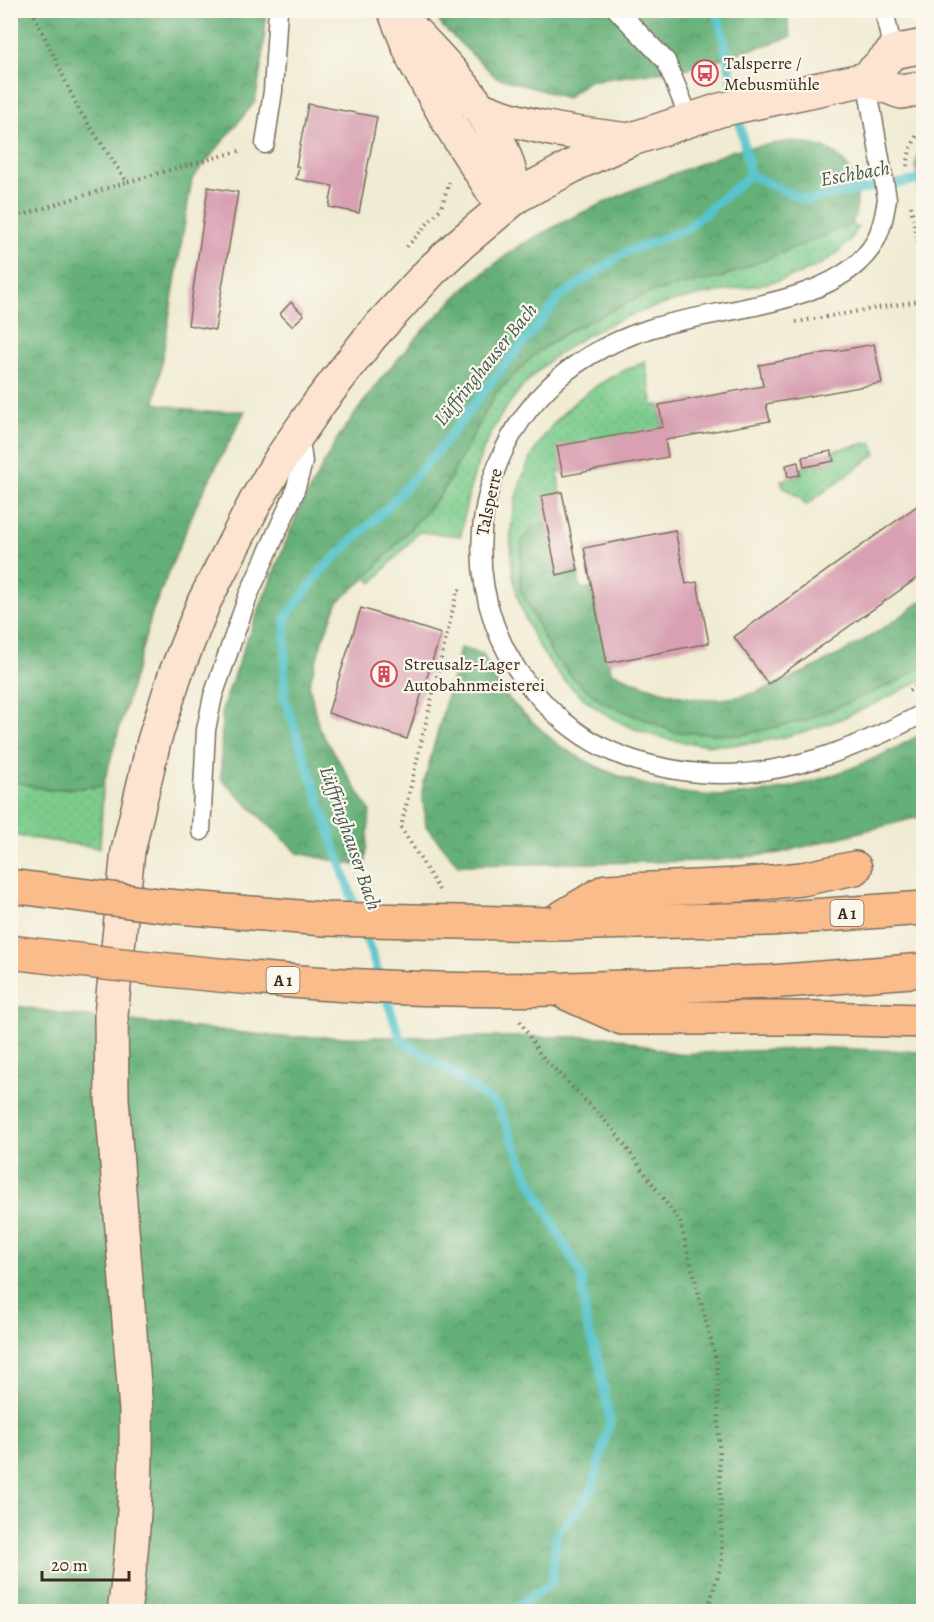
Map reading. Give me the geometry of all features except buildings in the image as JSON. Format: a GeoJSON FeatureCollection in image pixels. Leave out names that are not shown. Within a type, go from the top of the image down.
{"type":"FeatureCollection","features":[{"type":"Feature","properties":{"kind":"highway"},"geometry":{"type":"LineString","coordinates":[[552,924],[606,891],[751,884],[802,879],[855,868]]}},
{"type":"Feature","properties":{"kind":"highway","name":"A 1"},"geometry":{"type":"LineString","coordinates":[[10,886],[167,906],[323,919],[552,924],[770,919],[924,908]]}},
{"type":"Feature","properties":{"kind":"highway","name":"A 1"},"geometry":{"type":"LineString","coordinates":[[10,952],[161,970],[319,983],[476,991],[760,982],[924,970]]}},
{"type":"Feature","properties":{"kind":"highway"},"geometry":{"type":"LineString","coordinates":[[557,989],[622,1018],[814,1018],[924,1021]]}},
{"type":"Feature","properties":{"kind":"main road"},"geometry":{"type":"LineString","coordinates":[[396,13],[432,51],[479,108],[503,151],[510,202]]}},
{"type":"Feature","properties":{"kind":"main road"},"geometry":{"type":"LineString","coordinates":[[396,13],[415,62],[450,124],[510,202]]}},
{"type":"Feature","properties":{"kind":"main road"},"geometry":{"type":"LineString","coordinates":[[124,1611],[134,1529],[137,1441],[113,1121],[111,1015],[128,852],[164,706],[204,602],[257,499],[299,432],[339,375],[372,335],[431,272],[510,202],[580,162],[629,140],[738,105],[866,80],[908,49]]}},
{"type":"Feature","properties":{"kind":"main road"},"geometry":{"type":"LineString","coordinates":[[866,80],[901,92],[924,88]]}},
{"type":"Feature","properties":{"kind":"main road"},"geometry":{"type":"LineString","coordinates":[[479,108],[511,121],[536,127],[629,140]]}},
{"type":"Feature","properties":{"kind":"lane"},"geometry":{"type":"LineString","coordinates":[[265,144],[273,91],[278,10]]}},
{"type":"Feature","properties":{"kind":"lane"},"geometry":{"type":"LineString","coordinates":[[617,10],[666,61],[690,120]]}},
{"type":"Feature","properties":{"kind":"lane"},"geometry":{"type":"LineString","coordinates":[[884,10],[908,49]]}},
{"type":"Feature","properties":{"kind":"lane","name":"Talsperre"},"geometry":{"type":"LineString","coordinates":[[866,80],[887,198],[885,214],[873,246],[847,272],[800,294],[649,328],[606,346],[571,367],[532,405],[516,426],[502,451],[493,474],[483,514],[480,553],[492,621],[504,647],[532,690],[568,725],[611,752],[637,761],[700,773],[752,772],[779,768],[852,747],[924,713]]}},
{"type":"Feature","properties":{"kind":"lane"},"geometry":{"type":"LineString","coordinates":[[201,831],[206,730],[213,696],[248,596],[294,494],[303,462],[299,432]]}},
{"type":"Feature","properties":{"kind":"path"},"geometry":{"type":"LineString","coordinates":[[32,10],[79,110],[127,182]]}},
{"type":"Feature","properties":{"kind":"path"},"geometry":{"type":"LineString","coordinates":[[910,150],[917,135]]}},
{"type":"Feature","properties":{"kind":"path"},"geometry":{"type":"LineString","coordinates":[[10,220],[127,182],[265,144]]}},
{"type":"Feature","properties":{"kind":"path"},"geometry":{"type":"LineString","coordinates":[[912,209],[924,285]]}},
{"type":"Feature","properties":{"kind":"path"},"geometry":{"type":"LineString","coordinates":[[786,324],[924,300]]}},
{"type":"Feature","properties":{"kind":"path"},"geometry":{"type":"LineString","coordinates":[[443,896],[401,827],[457,592],[482,572]]}},
{"type":"Feature","properties":{"kind":"path"},"geometry":{"type":"LineString","coordinates":[[907,692],[924,682]]}},
{"type":"Feature","properties":{"kind":"path"},"geometry":{"type":"LineString","coordinates":[[516,1015],[540,1054],[613,1129],[680,1222],[717,1363],[722,1561],[706,1611]]}},
{"type":"Feature","properties":{"kind":"green space"},"geometry":{"type":"Polygon","coordinates":[[[11,10],[266,11],[263,57],[255,102],[192,179],[155,403],[203,412],[245,411],[196,506],[153,610],[103,786],[48,790],[11,781],[11,10]]]}},
{"type":"Feature","properties":{"kind":"green space"},"geometry":{"type":"Polygon","coordinates":[[[432,11],[786,11],[791,37],[690,68],[588,81],[567,98],[496,77],[443,27],[432,11]]]}},
{"type":"Feature","properties":{"kind":"green space"},"geometry":{"type":"Polygon","coordinates":[[[791,141],[824,148],[835,154],[850,170],[857,190],[856,213],[852,224],[720,278],[672,287],[642,296],[569,331],[537,352],[496,393],[442,493],[367,577],[338,602],[323,638],[309,685],[319,729],[370,811],[365,867],[298,853],[221,779],[222,709],[297,514],[337,439],[379,381],[425,328],[470,283],[519,246],[575,216],[628,192],[734,150],[791,141]]]}},
{"type":"Feature","properties":{"kind":"green space"},"geometry":{"type":"Polygon","coordinates":[[[921,141],[923,141],[924,233],[922,234],[916,164],[921,141]]]}},
{"type":"Feature","properties":{"kind":"green space"},"geometry":{"type":"Polygon","coordinates":[[[852,224],[858,228],[845,246],[828,260],[808,270],[764,284],[697,296],[649,309],[606,326],[567,348],[535,374],[508,406],[486,443],[470,486],[461,536],[419,532],[372,583],[367,577],[442,493],[496,393],[537,352],[569,331],[642,296],[672,287],[720,278],[852,224]]]}},
{"type":"Feature","properties":{"kind":"green space"},"geometry":{"type":"Polygon","coordinates":[[[645,362],[653,406],[659,405],[663,427],[558,473],[560,493],[548,528],[542,524],[522,540],[520,589],[553,656],[602,702],[675,732],[741,735],[806,720],[903,679],[923,665],[923,679],[848,716],[822,726],[769,740],[741,744],[713,745],[637,730],[578,693],[536,642],[514,581],[513,516],[533,454],[577,401],[645,362]]]}},
{"type":"Feature","properties":{"kind":"green space"},"geometry":{"type":"Polygon","coordinates":[[[872,442],[876,454],[806,505],[799,497],[784,488],[781,480],[801,476],[799,468],[833,461],[831,451],[872,442]]]}},
{"type":"Feature","properties":{"kind":"green space"},"geometry":{"type":"Polygon","coordinates":[[[542,524],[548,528],[557,574],[578,570],[580,588],[592,588],[611,672],[645,685],[690,698],[717,699],[746,695],[774,685],[844,652],[884,628],[923,600],[923,665],[903,679],[806,720],[741,735],[674,732],[602,702],[576,681],[553,656],[520,589],[522,540],[533,525],[542,524]]]}},
{"type":"Feature","properties":{"kind":"green space"},"geometry":{"type":"Polygon","coordinates":[[[460,648],[483,654],[495,680],[505,694],[561,747],[609,772],[657,788],[682,793],[732,795],[757,793],[801,784],[864,763],[923,733],[923,816],[779,853],[709,861],[458,865],[426,826],[422,790],[460,648]]]}},
{"type":"Feature","properties":{"kind":"green space"},"geometry":{"type":"Polygon","coordinates":[[[11,781],[49,790],[103,786],[100,848],[11,835],[11,781]]]}},
{"type":"Feature","properties":{"kind":"green space"},"geometry":{"type":"Polygon","coordinates":[[[10,1005],[70,1015],[283,1037],[614,1037],[675,1054],[828,1048],[923,1052],[923,1611],[11,1611],[10,1005]]]}},
{"type":"Feature","properties":{"kind":"waterway","name":"Eschbach"},"geometry":{"type":"LineString","coordinates":[[716,10],[724,39],[750,175],[805,200],[924,179]]}},
{"type":"Feature","properties":{"kind":"waterway","name":"Lüffringhauser Bach"},"geometry":{"type":"LineString","coordinates":[[357,913],[284,697],[286,617],[323,569],[390,505],[439,450],[562,295],[626,252],[685,230],[750,175]]}},
{"type":"Feature","properties":{"kind":"waterway","name":"Lüffringhauser Bach"},"geometry":{"type":"LineString","coordinates":[[362,926],[381,981]]}},
{"type":"Feature","properties":{"kind":"waterway","name":"Lüffringhauser Bach"},"geometry":{"type":"LineString","coordinates":[[385,994],[401,1040],[498,1106],[529,1178],[582,1277],[586,1322],[598,1359],[610,1421],[591,1493],[556,1535],[552,1583],[520,1604],[519,1612]]}},
{"type":"Feature","properties":{"kind":"place","name":"Talsperre / Mebusmühle"},"geometry":{"type":"Point","coordinates":[705,73]}},
{"type":"Feature","properties":{"kind":"place","name":"Streusalz-Lager Autobahnmeisterei"},"geometry":{"type":"Point","coordinates":[384,674]}}]}
